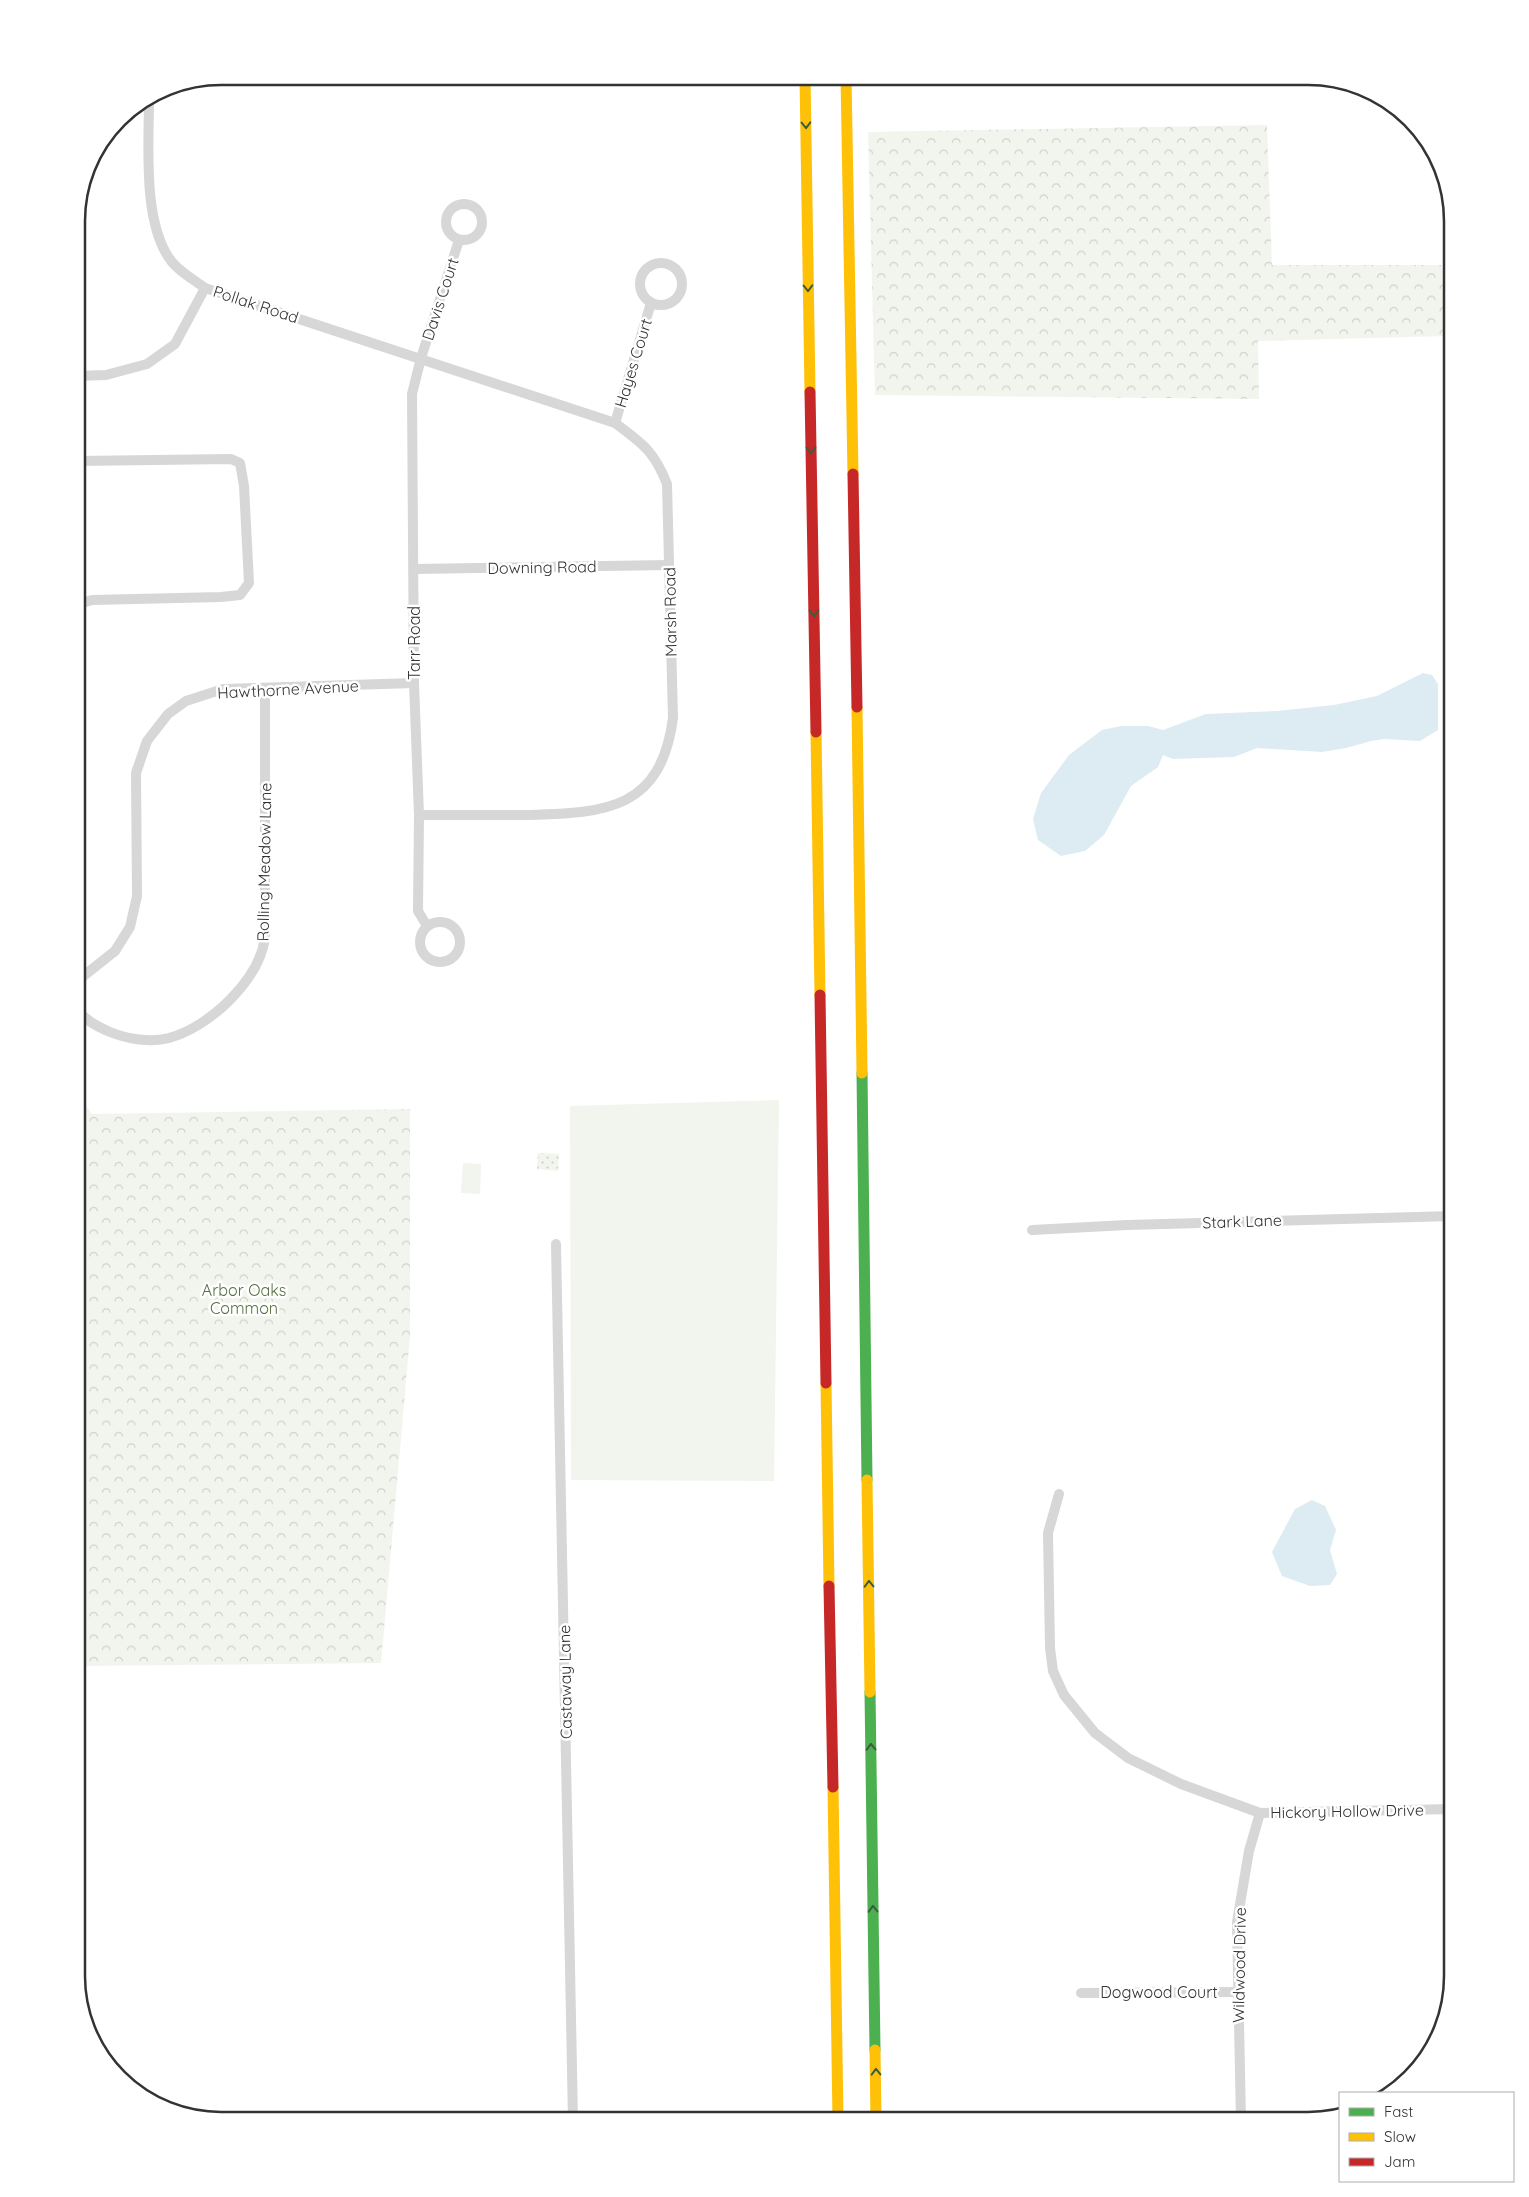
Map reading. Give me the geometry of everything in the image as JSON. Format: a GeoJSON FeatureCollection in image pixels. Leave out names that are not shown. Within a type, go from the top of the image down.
{"type":"FeatureCollection","features":[{"type":"Feature","properties":{"kind":"highway"},"geometry":{"type":"LineString","coordinates":[[805,85],[838,2112]]}},
{"type":"Feature","properties":{"kind":"highway"},"geometry":{"type":"LineString","coordinates":[[846,85],[854,515],[876,2112]]}},
{"type":"Feature","properties":{"kind":"street","name":"Pollak Road"},"geometry":{"type":"LineString","coordinates":[[150,105],[151,199],[158,240],[172,263],[205,288],[421,358]]}},
{"type":"Feature","properties":{"kind":"street","name":"Davis Court"},"geometry":{"type":"LineString","coordinates":[[421,358],[460,240]]}},
{"type":"Feature","properties":{"kind":"street","name":"Hayes Court"},"geometry":{"type":"LineString","coordinates":[[661,264],[673,268],[681,278],[680,292],[677,298],[665,304],[651,303],[646,299],[640,286],[644,273],[648,268],[661,264]]}},
{"type":"Feature","properties":{"kind":"street"},"geometry":{"type":"LineString","coordinates":[[85,376],[106,375],[147,364],[175,344],[205,288]]}},
{"type":"Feature","properties":{"kind":"street","name":"Hayes Court"},"geometry":{"type":"LineString","coordinates":[[615,424],[651,303]]}},
{"type":"Feature","properties":{"kind":"street","name":"Marsh Road"},"geometry":{"type":"LineString","coordinates":[[419,815],[581,813],[618,805],[643,788],[660,767],[670,741],[673,718],[667,484],[660,467],[645,445],[615,424],[472,378],[421,358]]}},
{"type":"Feature","properties":{"kind":"street","name":"Tarr Road"},"geometry":{"type":"LineString","coordinates":[[421,358],[412,394],[414,683],[419,815],[418,911],[427,926]]}},
{"type":"Feature","properties":{"kind":"street"},"geometry":{"type":"LineString","coordinates":[[85,461],[231,459],[240,463],[244,486],[249,583],[240,595],[92,600],[85,602]]}},
{"type":"Feature","properties":{"kind":"street","name":"Downing Road"},"geometry":{"type":"LineString","coordinates":[[414,570],[669,565]]}},
{"type":"Feature","properties":{"kind":"street","name":"Hawthorne Avenue"},"geometry":{"type":"LineString","coordinates":[[85,975],[116,951],[124,939],[135,911],[137,896],[136,773],[147,740],[168,714],[186,701],[223,689],[414,683]]}},
{"type":"Feature","properties":{"kind":"street","name":"Rolling Meadow Lane"},"geometry":{"type":"LineString","coordinates":[[85,1018],[98,1027],[117,1035],[155,1040],[169,1038],[188,1031],[227,1002],[246,981],[256,965],[264,948],[265,938],[264,689]]}},
{"type":"Feature","properties":{"kind":"street"},"geometry":{"type":"LineString","coordinates":[[446,922],[456,929],[461,941],[460,948],[451,959],[438,962],[426,956],[420,944],[420,937],[427,926],[433,923],[446,922]]}},
{"type":"Feature","properties":{"kind":"street","name":"Stark Lane"},"geometry":{"type":"LineString","coordinates":[[1032,1230],[1136,1224],[1444,1216]]}},
{"type":"Feature","properties":{"kind":"street","name":"Castaway Lane"},"geometry":{"type":"LineString","coordinates":[[556,1244],[573,2112]]}},
{"type":"Feature","properties":{"kind":"street","name":"Hickory Hollow Drive"},"geometry":{"type":"LineString","coordinates":[[1060,1494],[1048,1533],[1050,1648],[1053,1671],[1064,1695],[1095,1733],[1128,1758],[1181,1784],[1260,1812],[1444,1809]]}},
{"type":"Feature","properties":{"kind":"street","name":"Wildwood Drive"},"geometry":{"type":"LineString","coordinates":[[1241,2112],[1237,1922],[1248,1860],[1260,1812]]}},
{"type":"Feature","properties":{"kind":"street","name":"Dogwood Court"},"geometry":{"type":"LineString","coordinates":[[1081,1993],[1237,1992]]}},
{"type":"Feature","properties":{"kind":"green space"},"geometry":{"type":"Polygon","coordinates":[[[1267,125],[1272,265],[1442,265],[1444,336],[1258,341],[1259,399],[875,395],[868,132],[1267,125]]]}},
{"type":"Feature","properties":{"kind":"green space"},"geometry":{"type":"Polygon","coordinates":[[[779,1100],[774,1481],[571,1480],[570,1106],[779,1100]]]}},
{"type":"Feature","properties":{"kind":"green space","name":"Arbor Oaks Common"},"geometry":{"type":"Polygon","coordinates":[[[85,1105],[92,1114],[410,1109],[410,1336],[381,1663],[85,1666],[85,1105]]]}},
{"type":"Feature","properties":{"kind":"green space"},"geometry":{"type":"Polygon","coordinates":[[[538,1153],[559,1154],[558,1171],[537,1169],[538,1153]]]}},
{"type":"Feature","properties":{"kind":"green space"},"geometry":{"type":"Polygon","coordinates":[[[463,1163],[481,1164],[480,1194],[461,1193],[463,1163]]]}},
{"type":"Feature","properties":{"kind":"shaded area"},"geometry":{"type":"Polygon","coordinates":[[[1423,673],[1432,675],[1438,684],[1438,730],[1420,741],[1384,739],[1322,752],[1257,748],[1234,757],[1173,759],[1163,755],[1158,767],[1131,786],[1104,835],[1085,851],[1061,856],[1038,840],[1033,819],[1041,793],[1069,755],[1102,730],[1121,726],[1148,726],[1163,730],[1206,714],[1277,711],[1334,705],[1377,696],[1423,673]]]}},
{"type":"Feature","properties":{"kind":"shaded area"},"geometry":{"type":"Polygon","coordinates":[[[1312,1500],[1325,1506],[1336,1530],[1330,1550],[1337,1574],[1330,1585],[1310,1586],[1282,1576],[1272,1552],[1295,1509],[1312,1500]]]}},
{"type":"Feature","properties":{"kind":"traffic: fast"},"geometry":{"type":"LineString","coordinates":[[862,1073],[867,1480]]}},
{"type":"Feature","properties":{"kind":"traffic: fast"},"geometry":{"type":"LineString","coordinates":[[870,1692],[875,2050]]}},
{"type":"Feature","properties":{"kind":"traffic: slow"},"geometry":{"type":"LineString","coordinates":[[805,85],[810,392]]}},
{"type":"Feature","properties":{"kind":"traffic: slow"},"geometry":{"type":"LineString","coordinates":[[846,85],[853,474]]}},
{"type":"Feature","properties":{"kind":"traffic: slow"},"geometry":{"type":"LineString","coordinates":[[857,707],[862,1073]]}},
{"type":"Feature","properties":{"kind":"traffic: slow"},"geometry":{"type":"LineString","coordinates":[[816,732],[820,995]]}},
{"type":"Feature","properties":{"kind":"traffic: slow"},"geometry":{"type":"LineString","coordinates":[[826,1383],[829,1586]]}},
{"type":"Feature","properties":{"kind":"traffic: slow"},"geometry":{"type":"LineString","coordinates":[[867,1480],[870,1692]]}},
{"type":"Feature","properties":{"kind":"traffic: slow"},"geometry":{"type":"LineString","coordinates":[[833,1787],[838,2112]]}},
{"type":"Feature","properties":{"kind":"traffic: slow"},"geometry":{"type":"LineString","coordinates":[[875,2050],[876,2112]]}},
{"type":"Feature","properties":{"kind":"traffic: jam"},"geometry":{"type":"LineString","coordinates":[[810,392],[816,732]]}},
{"type":"Feature","properties":{"kind":"traffic: jam"},"geometry":{"type":"LineString","coordinates":[[853,474],[857,707]]}},
{"type":"Feature","properties":{"kind":"traffic: jam"},"geometry":{"type":"LineString","coordinates":[[820,995],[826,1383]]}},
{"type":"Feature","properties":{"kind":"traffic: jam"},"geometry":{"type":"LineString","coordinates":[[829,1586],[833,1787]]}}]}
